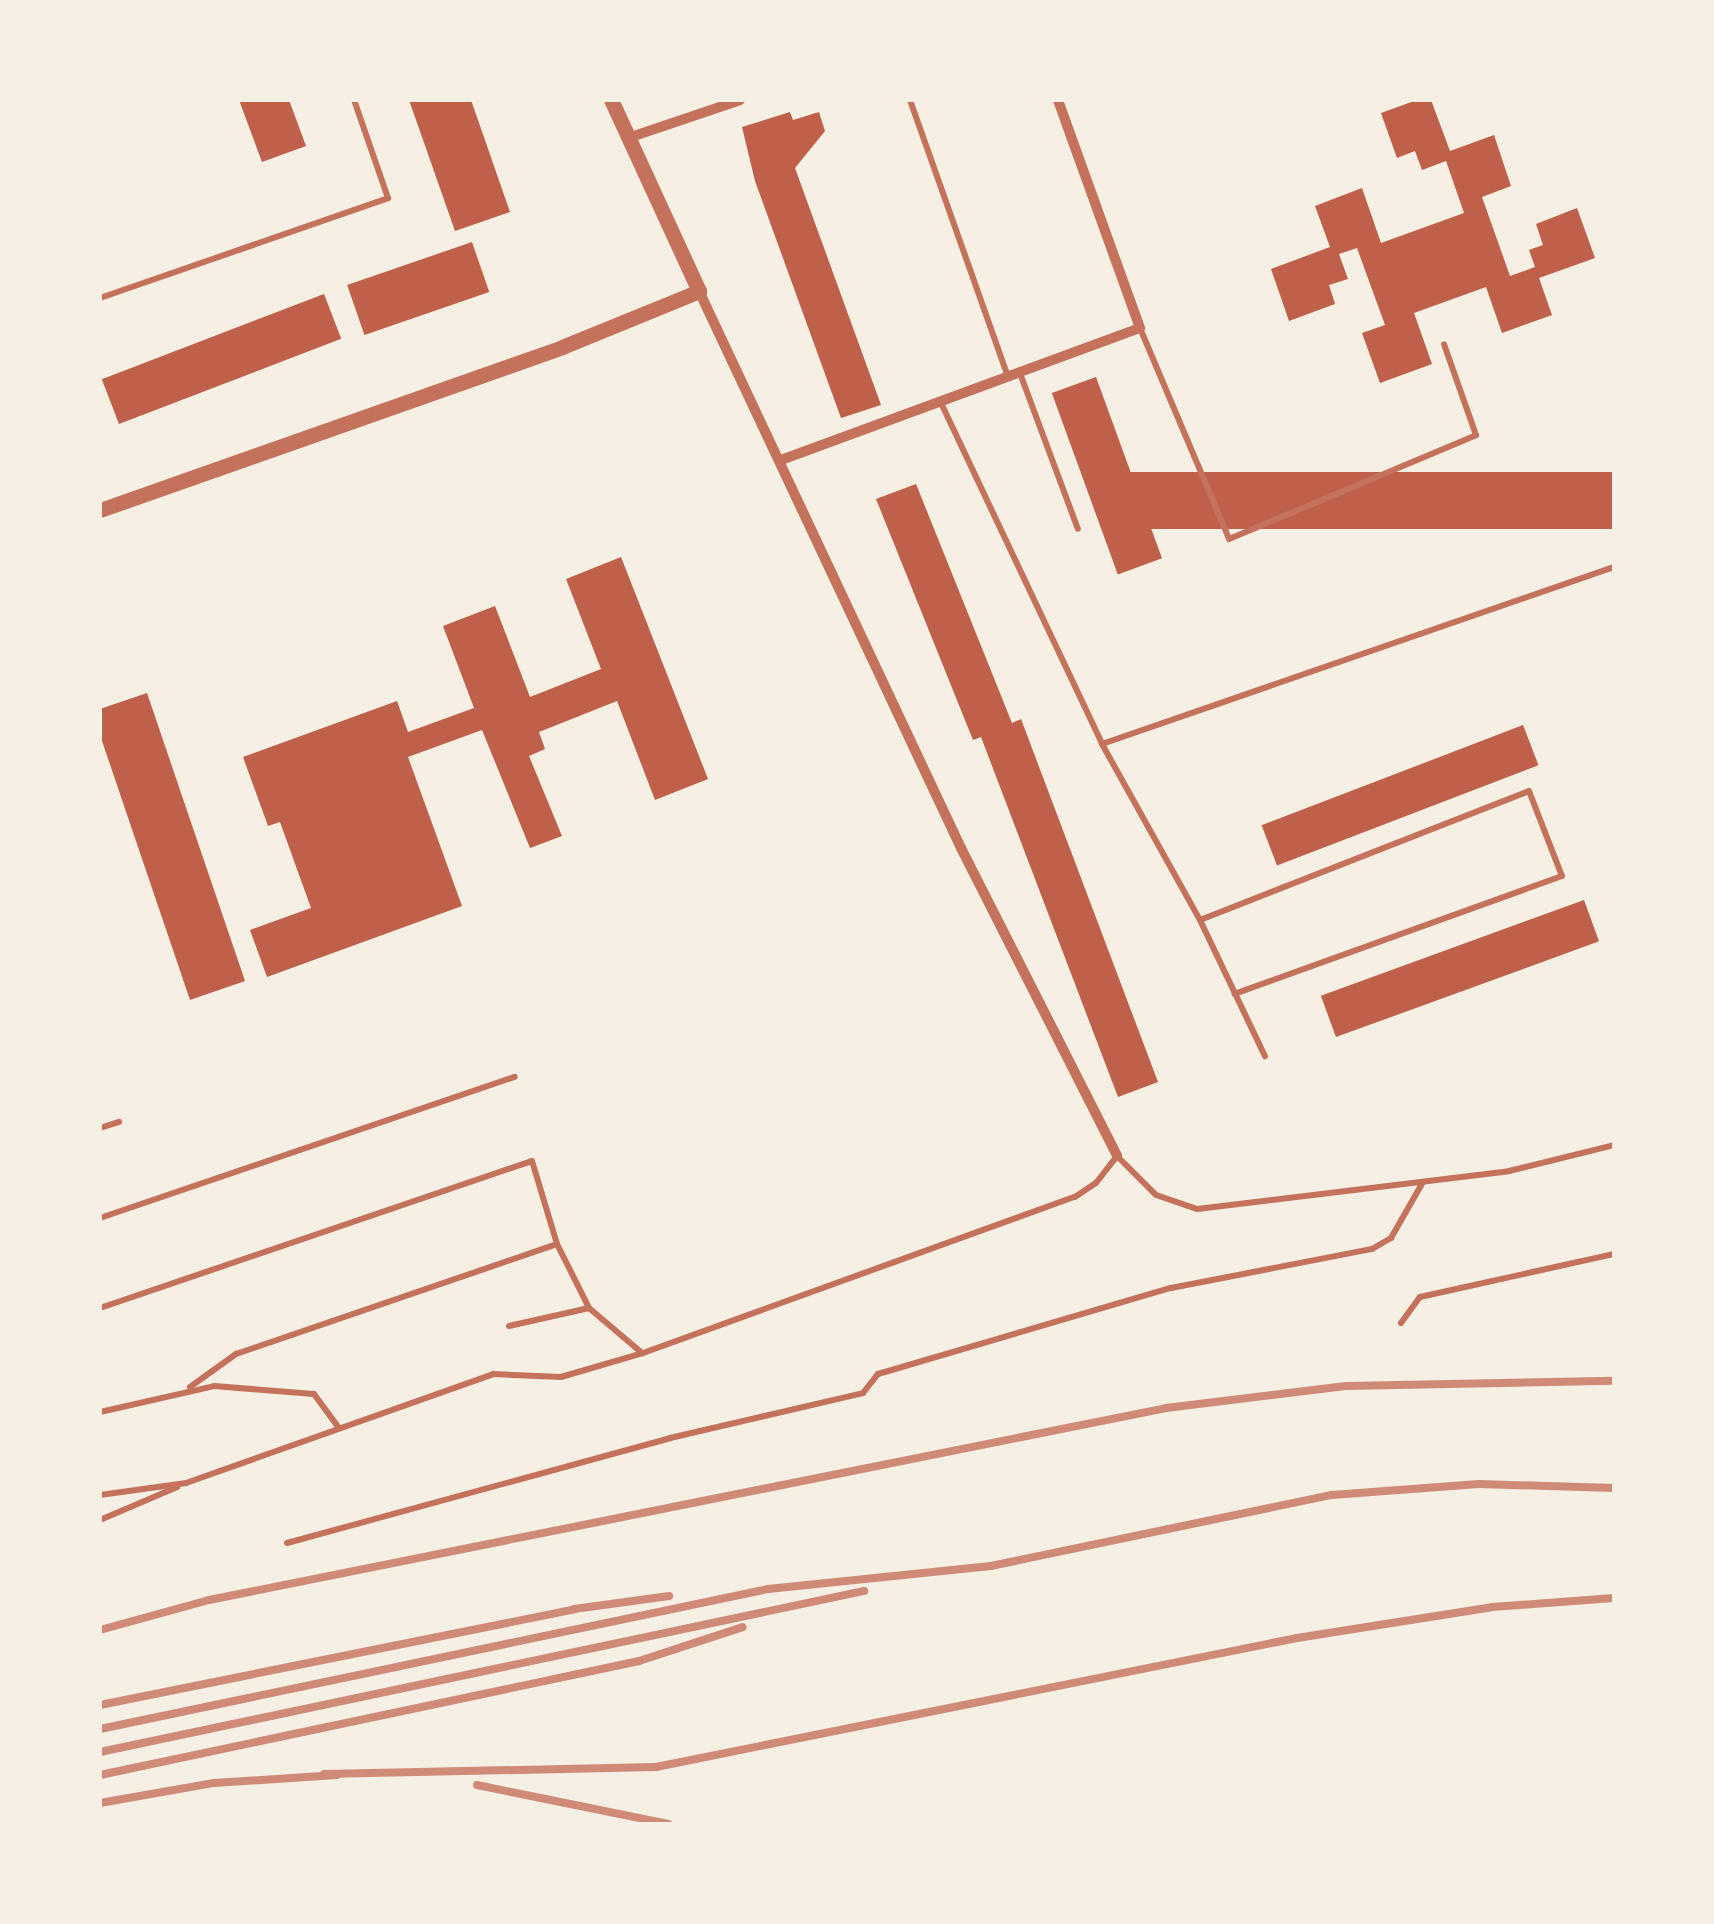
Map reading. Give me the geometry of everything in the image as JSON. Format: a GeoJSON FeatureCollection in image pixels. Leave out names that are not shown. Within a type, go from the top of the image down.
{"type":"FeatureCollection","features":[{"type":"Feature","properties":{"kind":"street"},"geometry":{"type":"LineString","coordinates":[[611,100],[961,848],[1117,1156]]}},
{"type":"Feature","properties":{"kind":"street"},"geometry":{"type":"LineString","coordinates":[[628,138],[740,100]]}},
{"type":"Feature","properties":{"kind":"street"},"geometry":{"type":"LineString","coordinates":[[782,460],[942,406],[1140,328],[1058,100]]}},
{"type":"Feature","properties":{"kind":"street"},"geometry":{"type":"LineString","coordinates":[[100,510],[562,347],[698,291]]}},
{"type":"Feature","properties":{"kind":"lane"},"geometry":{"type":"LineString","coordinates":[[100,298],[388,198],[354,100]]}},
{"type":"Feature","properties":{"kind":"lane"},"geometry":{"type":"LineString","coordinates":[[910,100],[1009,380]]}},
{"type":"Feature","properties":{"kind":"lane"},"geometry":{"type":"LineString","coordinates":[[1140,328],[1228,538],[1476,435],[1444,344]]}},
{"type":"Feature","properties":{"kind":"lane"},"geometry":{"type":"LineString","coordinates":[[1021,376],[1078,529]]}},
{"type":"Feature","properties":{"kind":"lane"},"geometry":{"type":"LineString","coordinates":[[942,406],[1102,744],[1200,920],[1265,1056]]}},
{"type":"Feature","properties":{"kind":"lane"},"geometry":{"type":"LineString","coordinates":[[1102,744],[1614,567]]}},
{"type":"Feature","properties":{"kind":"lane"},"geometry":{"type":"LineString","coordinates":[[1200,920],[1529,792],[1562,876],[1235,994]]}},
{"type":"Feature","properties":{"kind":"lane"},"geometry":{"type":"LineString","coordinates":[[100,1218],[514,1077]]}},
{"type":"Feature","properties":{"kind":"lane"},"geometry":{"type":"LineString","coordinates":[[100,1128],[119,1122]]}},
{"type":"Feature","properties":{"kind":"lane"},"geometry":{"type":"LineString","coordinates":[[100,1520],[186,1483],[493,1374],[561,1376],[643,1354],[1074,1197],[1096,1183],[1117,1156],[1156,1196],[1197,1209],[1509,1171],[1614,1146]]}},
{"type":"Feature","properties":{"kind":"lane"},"geometry":{"type":"LineString","coordinates":[[100,1308],[532,1161],[557,1244],[589,1308],[643,1354]]}},
{"type":"Feature","properties":{"kind":"lane"},"geometry":{"type":"LineString","coordinates":[[287,1544],[670,1438],[863,1393],[878,1374],[1171,1288],[1372,1249],[1392,1238],[1423,1182]]}},
{"type":"Feature","properties":{"kind":"lane"},"geometry":{"type":"LineString","coordinates":[[190,1387],[236,1354],[557,1244]]}},
{"type":"Feature","properties":{"kind":"lane"},"geometry":{"type":"LineString","coordinates":[[1401,1323],[1420,1297],[1614,1254]]}},
{"type":"Feature","properties":{"kind":"lane"},"geometry":{"type":"LineString","coordinates":[[509,1326],[589,1308]]}},
{"type":"Feature","properties":{"kind":"lane"},"geometry":{"type":"LineString","coordinates":[[100,1412],[190,1387],[314,1394],[338,1428]]}},
{"type":"Feature","properties":{"kind":"lane"},"geometry":{"type":"LineString","coordinates":[[100,1496],[186,1483]]}},
{"type":"Feature","properties":{"kind":"building"},"geometry":{"type":"Polygon","coordinates":[[[239,100],[289,100],[306,146],[262,162],[239,100]]]}},
{"type":"Feature","properties":{"kind":"building"},"geometry":{"type":"Polygon","coordinates":[[[409,100],[471,100],[510,212],[455,231],[409,100]]]}},
{"type":"Feature","properties":{"kind":"building"},"geometry":{"type":"Polygon","coordinates":[[[1417,100],[1431,100],[1450,151],[1494,135],[1511,186],[1482,197],[1510,276],[1535,267],[1529,250],[1543,245],[1536,224],[1577,208],[1595,258],[1539,278],[1552,315],[1502,333],[1486,287],[1414,313],[1432,364],[1380,383],[1362,333],[1385,325],[1357,248],[1339,254],[1348,279],[1329,285],[1335,304],[1289,321],[1271,269],[1330,247],[1315,206],[1362,188],[1381,243],[1464,213],[1446,161],[1422,170],[1415,151],[1397,158],[1381,113],[1417,100]]]}},
{"type":"Feature","properties":{"kind":"building"},"geometry":{"type":"Polygon","coordinates":[[[790,112],[793,120],[819,112],[825,131],[795,168],[881,405],[841,418],[755,181],[742,127],[790,112]]]}},
{"type":"Feature","properties":{"kind":"building"},"geometry":{"type":"Polygon","coordinates":[[[472,242],[489,292],[364,335],[347,285],[472,242]]]}},
{"type":"Feature","properties":{"kind":"building"},"geometry":{"type":"Polygon","coordinates":[[[324,294],[341,339],[119,424],[102,379],[324,294]]]}},
{"type":"Feature","properties":{"kind":"building"},"geometry":{"type":"Polygon","coordinates":[[[1096,377],[1162,558],[1118,574],[1052,393],[1096,377]]]}},
{"type":"Feature","properties":{"kind":"building"},"geometry":{"type":"Polygon","coordinates":[[[1102,472],[1614,472],[1614,529],[1102,529],[1102,472]]]}},
{"type":"Feature","properties":{"kind":"building"},"geometry":{"type":"Polygon","coordinates":[[[916,484],[1012,723],[1021,719],[1158,1082],[1118,1097],[981,737],[973,740],[876,499],[916,484]]]}},
{"type":"Feature","properties":{"kind":"building"},"geometry":{"type":"Polygon","coordinates":[[[621,557],[708,779],[655,800],[617,701],[539,732],[545,749],[529,756],[562,836],[530,848],[482,730],[408,757],[462,906],[267,977],[250,930],[311,908],[280,822],[268,826],[243,757],[397,701],[408,732],[474,708],[443,626],[495,606],[530,697],[601,669],[566,579],[621,557]]]}},
{"type":"Feature","properties":{"kind":"building"},"geometry":{"type":"Polygon","coordinates":[[[147,693],[245,981],[190,1000],[100,735],[100,709],[147,693]]]}},
{"type":"Feature","properties":{"kind":"building"},"geometry":{"type":"Polygon","coordinates":[[[1523,725],[1538,765],[1277,865],[1262,825],[1523,725]]]}},
{"type":"Feature","properties":{"kind":"building"},"geometry":{"type":"Polygon","coordinates":[[[1584,900],[1599,941],[1336,1037],[1321,996],[1584,900]]]}},
{"type":"Feature","properties":{"kind":"railway"},"geometry":{"type":"LineString","coordinates":[[100,1630],[209,1600],[1166,1408],[1346,1386],[1614,1381]]}},
{"type":"Feature","properties":{"kind":"railway"},"geometry":{"type":"LineString","coordinates":[[100,1729],[768,1589],[991,1566],[1332,1495],[1479,1484],[1614,1488]]}},
{"type":"Feature","properties":{"kind":"railway"},"geometry":{"type":"LineString","coordinates":[[100,1752],[864,1591]]}},
{"type":"Feature","properties":{"kind":"railway"},"geometry":{"type":"LineString","coordinates":[[100,1705],[574,1609],[669,1596]]}},
{"type":"Feature","properties":{"kind":"railway"},"geometry":{"type":"LineString","coordinates":[[324,1774],[656,1767],[1297,1638],[1492,1607],[1614,1598]]}},
{"type":"Feature","properties":{"kind":"railway"},"geometry":{"type":"LineString","coordinates":[[100,1775],[639,1661],[743,1627]]}},
{"type":"Feature","properties":{"kind":"railway"},"geometry":{"type":"LineString","coordinates":[[100,1803],[214,1783],[337,1775]]}},
{"type":"Feature","properties":{"kind":"railway"},"geometry":{"type":"LineString","coordinates":[[477,1785],[668,1824]]}}]}
